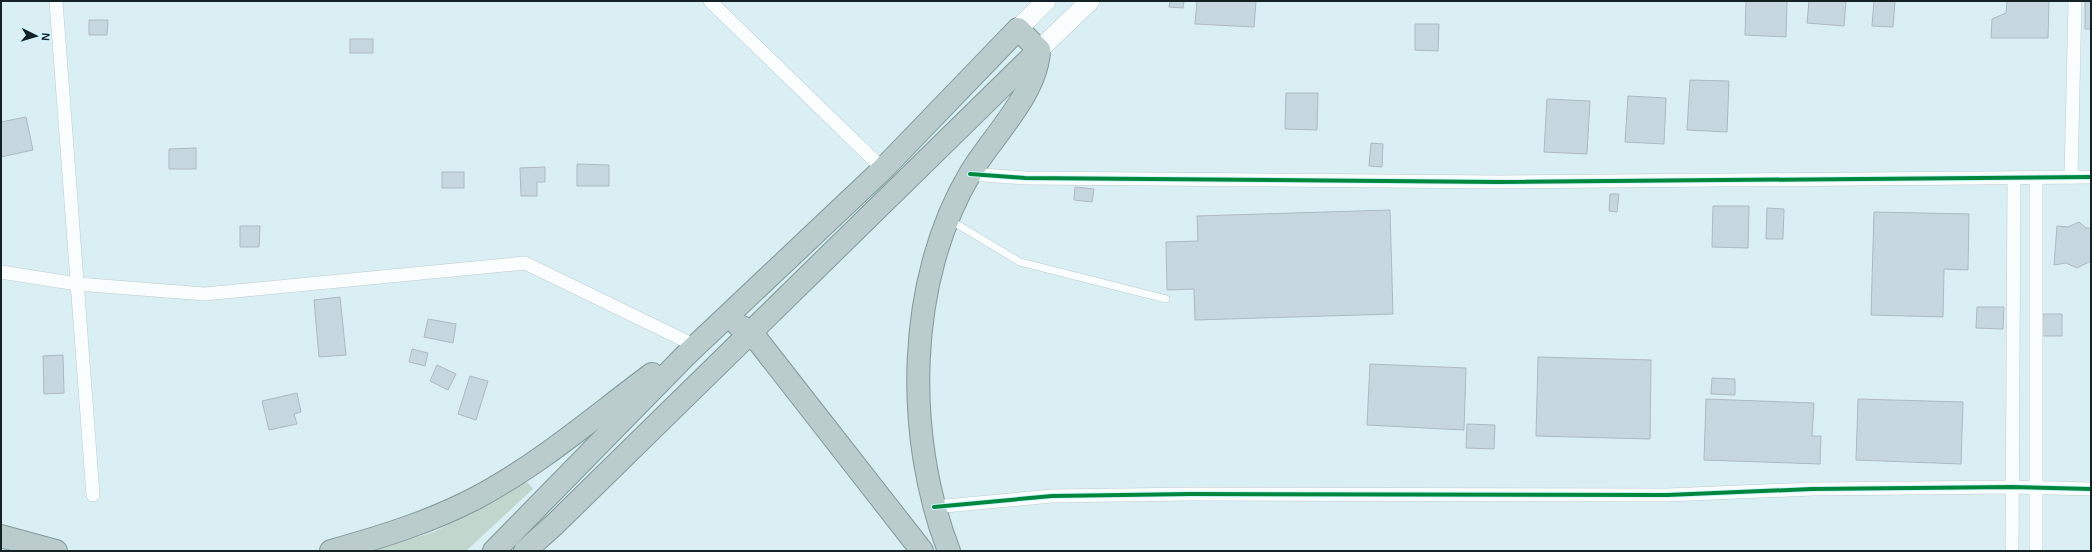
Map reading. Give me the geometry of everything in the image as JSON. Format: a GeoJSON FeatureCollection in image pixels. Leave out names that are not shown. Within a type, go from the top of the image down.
{"type":"FeatureCollection","features":[{"type":"Feature","properties":{"kind":"highway"},"geometry":{"type":"LineString","coordinates":[[494,551],[691,350],[883,169],[1018,29],[1039,50],[1039,63],[1032,83],[970,174],[948,219],[935,255],[926,292],[920,350],[920,413],[927,476],[934,507],[949,551]]}},
{"type":"Feature","properties":{"kind":"highway"},"geometry":{"type":"LineString","coordinates":[[525,551],[1039,50]]}},
{"type":"Feature","properties":{"kind":"highway"},"geometry":{"type":"LineString","coordinates":[[716,326],[726,323],[734,324],[751,332],[922,551]]}},
{"type":"Feature","properties":{"kind":"highway"},"geometry":{"type":"LineString","coordinates":[[331,551],[394,533],[428,520],[475,498],[520,472],[661,367],[691,350]]}},
{"type":"Feature","properties":{"kind":"highway"},"geometry":{"type":"LineString","coordinates":[[1,536],[56,551]]}},
{"type":"Feature","properties":{"kind":"main road"},"geometry":{"type":"LineString","coordinates":[[1018,29],[1046,1]]}},
{"type":"Feature","properties":{"kind":"main road"},"geometry":{"type":"LineString","coordinates":[[1039,50],[1090,1]]}},
{"type":"Feature","properties":{"kind":"street"},"geometry":{"type":"LineString","coordinates":[[56,1],[93,495]]}},
{"type":"Feature","properties":{"kind":"street"},"geometry":{"type":"LineString","coordinates":[[710,1],[883,169]]}},
{"type":"Feature","properties":{"kind":"street"},"geometry":{"type":"LineString","coordinates":[[2071,177],[2075,1]]}},
{"type":"Feature","properties":{"kind":"street"},"geometry":{"type":"LineString","coordinates":[[970,174],[1025,178],[1498,182],[2091,177]]}},
{"type":"Feature","properties":{"kind":"street"},"geometry":{"type":"LineString","coordinates":[[2036,177],[2036,551]]}},
{"type":"Feature","properties":{"kind":"street"},"geometry":{"type":"LineString","coordinates":[[2012,551],[2011,487],[2014,178]]}},
{"type":"Feature","properties":{"kind":"street"},"geometry":{"type":"LineString","coordinates":[[1,272],[77,284],[205,294],[525,263],[691,350]]}},
{"type":"Feature","properties":{"kind":"street"},"geometry":{"type":"LineString","coordinates":[[934,507],[1052,496],[1145,494],[1667,494],[1812,489],[2011,487],[2036,489],[2091,489]]}},
{"type":"Feature","properties":{"kind":"lane"},"geometry":{"type":"LineString","coordinates":[[948,219],[1020,262],[1166,299]]}},
{"type":"Feature","properties":{"kind":"green space"},"geometry":{"type":"Polygon","coordinates":[[[527,482],[533,489],[466,551],[371,551],[434,532],[527,482]]]}},
{"type":"Feature","properties":{"kind":"building"},"geometry":{"type":"Polygon","coordinates":[[[1170,1],[1184,1],[1183,8],[1169,7],[1170,1]]]}},
{"type":"Feature","properties":{"kind":"building"},"geometry":{"type":"Polygon","coordinates":[[[1197,1],[1256,1],[1254,27],[1195,24],[1197,1]]]}},
{"type":"Feature","properties":{"kind":"building"},"geometry":{"type":"Polygon","coordinates":[[[1746,1],[1787,1],[1786,37],[1745,35],[1746,1]]]}},
{"type":"Feature","properties":{"kind":"building"},"geometry":{"type":"Polygon","coordinates":[[[1809,1],[1846,1],[1844,26],[1807,23],[1809,1]]]}},
{"type":"Feature","properties":{"kind":"building"},"geometry":{"type":"Polygon","coordinates":[[[1874,1],[1895,1],[1893,27],[1872,26],[1874,1]]]}},
{"type":"Feature","properties":{"kind":"building"},"geometry":{"type":"Polygon","coordinates":[[[2007,1],[2049,1],[2048,38],[1991,38],[1992,19],[2006,13],[2007,1]]]}},
{"type":"Feature","properties":{"kind":"building"},"geometry":{"type":"Polygon","coordinates":[[[2085,1],[2091,1],[2091,29],[2085,29],[2085,1]]]}},
{"type":"Feature","properties":{"kind":"building"},"geometry":{"type":"Polygon","coordinates":[[[89,20],[108,20],[107,35],[89,35],[89,20]]]}},
{"type":"Feature","properties":{"kind":"building"},"geometry":{"type":"Polygon","coordinates":[[[1415,24],[1439,24],[1438,51],[1415,50],[1415,24]]]}},
{"type":"Feature","properties":{"kind":"building"},"geometry":{"type":"Polygon","coordinates":[[[350,39],[373,39],[373,53],[350,53],[350,39]]]}},
{"type":"Feature","properties":{"kind":"building"},"geometry":{"type":"Polygon","coordinates":[[[1690,80],[1729,81],[1727,132],[1687,130],[1690,80]]]}},
{"type":"Feature","properties":{"kind":"building"},"geometry":{"type":"Polygon","coordinates":[[[1286,93],[1318,93],[1317,130],[1285,129],[1286,93]]]}},
{"type":"Feature","properties":{"kind":"building"},"geometry":{"type":"Polygon","coordinates":[[[1628,96],[1666,98],[1664,144],[1625,142],[1628,96]]]}},
{"type":"Feature","properties":{"kind":"building"},"geometry":{"type":"Polygon","coordinates":[[[1547,99],[1590,101],[1587,154],[1544,152],[1547,99]]]}},
{"type":"Feature","properties":{"kind":"building"},"geometry":{"type":"Polygon","coordinates":[[[26,117],[33,150],[1,157],[1,122],[26,117]]]}},
{"type":"Feature","properties":{"kind":"building"},"geometry":{"type":"Polygon","coordinates":[[[1371,143],[1383,144],[1382,167],[1369,166],[1371,143]]]}},
{"type":"Feature","properties":{"kind":"building"},"geometry":{"type":"Polygon","coordinates":[[[196,148],[196,169],[169,169],[169,149],[196,148]]]}},
{"type":"Feature","properties":{"kind":"building"},"geometry":{"type":"Polygon","coordinates":[[[577,164],[609,165],[609,186],[577,186],[577,164]]]}},
{"type":"Feature","properties":{"kind":"building"},"geometry":{"type":"Polygon","coordinates":[[[545,167],[545,182],[537,182],[537,196],[521,196],[520,168],[545,167]]]}},
{"type":"Feature","properties":{"kind":"building"},"geometry":{"type":"Polygon","coordinates":[[[442,172],[464,172],[464,188],[442,188],[442,172]]]}},
{"type":"Feature","properties":{"kind":"building"},"geometry":{"type":"Polygon","coordinates":[[[1075,187],[1094,189],[1092,202],[1074,200],[1075,187]]]}},
{"type":"Feature","properties":{"kind":"building"},"geometry":{"type":"Polygon","coordinates":[[[1610,194],[1619,194],[1617,212],[1609,211],[1610,194]]]}},
{"type":"Feature","properties":{"kind":"building"},"geometry":{"type":"Polygon","coordinates":[[[1713,206],[1749,206],[1748,248],[1712,247],[1713,206]]]}},
{"type":"Feature","properties":{"kind":"building"},"geometry":{"type":"Polygon","coordinates":[[[1767,208],[1784,209],[1783,239],[1766,239],[1767,208]]]}},
{"type":"Feature","properties":{"kind":"building"},"geometry":{"type":"Polygon","coordinates":[[[1390,210],[1393,314],[1195,320],[1194,289],[1167,290],[1166,242],[1198,241],[1197,216],[1390,210]]]}},
{"type":"Feature","properties":{"kind":"building"},"geometry":{"type":"Polygon","coordinates":[[[1874,212],[1969,214],[1968,270],[1944,269],[1943,317],[1871,315],[1874,212]]]}},
{"type":"Feature","properties":{"kind":"building"},"geometry":{"type":"Polygon","coordinates":[[[2079,222],[2086,228],[2091,228],[2091,261],[2077,268],[2066,263],[2054,265],[2057,226],[2068,227],[2079,222]]]}},
{"type":"Feature","properties":{"kind":"building"},"geometry":{"type":"Polygon","coordinates":[[[240,226],[260,226],[259,247],[240,247],[240,226]]]}},
{"type":"Feature","properties":{"kind":"building"},"geometry":{"type":"Polygon","coordinates":[[[340,297],[346,355],[319,357],[314,300],[340,297]]]}},
{"type":"Feature","properties":{"kind":"building"},"geometry":{"type":"Polygon","coordinates":[[[1977,307],[2004,307],[2003,329],[1976,328],[1977,307]]]}},
{"type":"Feature","properties":{"kind":"building"},"geometry":{"type":"Polygon","coordinates":[[[2043,314],[2062,314],[2062,336],[2042,336],[2043,314]]]}},
{"type":"Feature","properties":{"kind":"building"},"geometry":{"type":"Polygon","coordinates":[[[428,319],[456,324],[453,343],[424,337],[428,319]]]}},
{"type":"Feature","properties":{"kind":"building"},"geometry":{"type":"Polygon","coordinates":[[[412,349],[428,353],[425,366],[409,362],[412,349]]]}},
{"type":"Feature","properties":{"kind":"building"},"geometry":{"type":"Polygon","coordinates":[[[63,355],[64,393],[44,394],[43,356],[63,355]]]}},
{"type":"Feature","properties":{"kind":"building"},"geometry":{"type":"Polygon","coordinates":[[[1538,357],[1651,360],[1650,439],[1536,436],[1538,357]]]}},
{"type":"Feature","properties":{"kind":"building"},"geometry":{"type":"Polygon","coordinates":[[[1370,364],[1466,368],[1464,430],[1367,425],[1370,364]]]}},
{"type":"Feature","properties":{"kind":"building"},"geometry":{"type":"Polygon","coordinates":[[[437,365],[456,374],[448,390],[430,381],[437,365]]]}},
{"type":"Feature","properties":{"kind":"building"},"geometry":{"type":"Polygon","coordinates":[[[470,376],[488,381],[476,420],[458,414],[470,376]]]}},
{"type":"Feature","properties":{"kind":"building"},"geometry":{"type":"Polygon","coordinates":[[[1712,378],[1735,379],[1735,395],[1711,394],[1712,378]]]}},
{"type":"Feature","properties":{"kind":"building"},"geometry":{"type":"Polygon","coordinates":[[[297,393],[301,412],[294,414],[297,424],[269,430],[262,401],[297,393]]]}},
{"type":"Feature","properties":{"kind":"building"},"geometry":{"type":"Polygon","coordinates":[[[1706,399],[1814,403],[1812,436],[1821,436],[1820,464],[1704,460],[1706,399]]]}},
{"type":"Feature","properties":{"kind":"building"},"geometry":{"type":"Polygon","coordinates":[[[1858,399],[1963,402],[1961,464],[1856,460],[1858,399]]]}},
{"type":"Feature","properties":{"kind":"building"},"geometry":{"type":"Polygon","coordinates":[[[1467,424],[1495,425],[1494,449],[1466,448],[1467,424]]]}},
{"type":"Feature","properties":{"kind":"cycle path"},"geometry":{"type":"LineString","coordinates":[[970,174],[1025,178],[1498,182],[2091,177]]}},
{"type":"Feature","properties":{"kind":"cycle path"},"geometry":{"type":"LineString","coordinates":[[934,507],[1052,496],[1191,494],[1667,495],[1812,489],[2011,487],[2091,489]]}}]}
